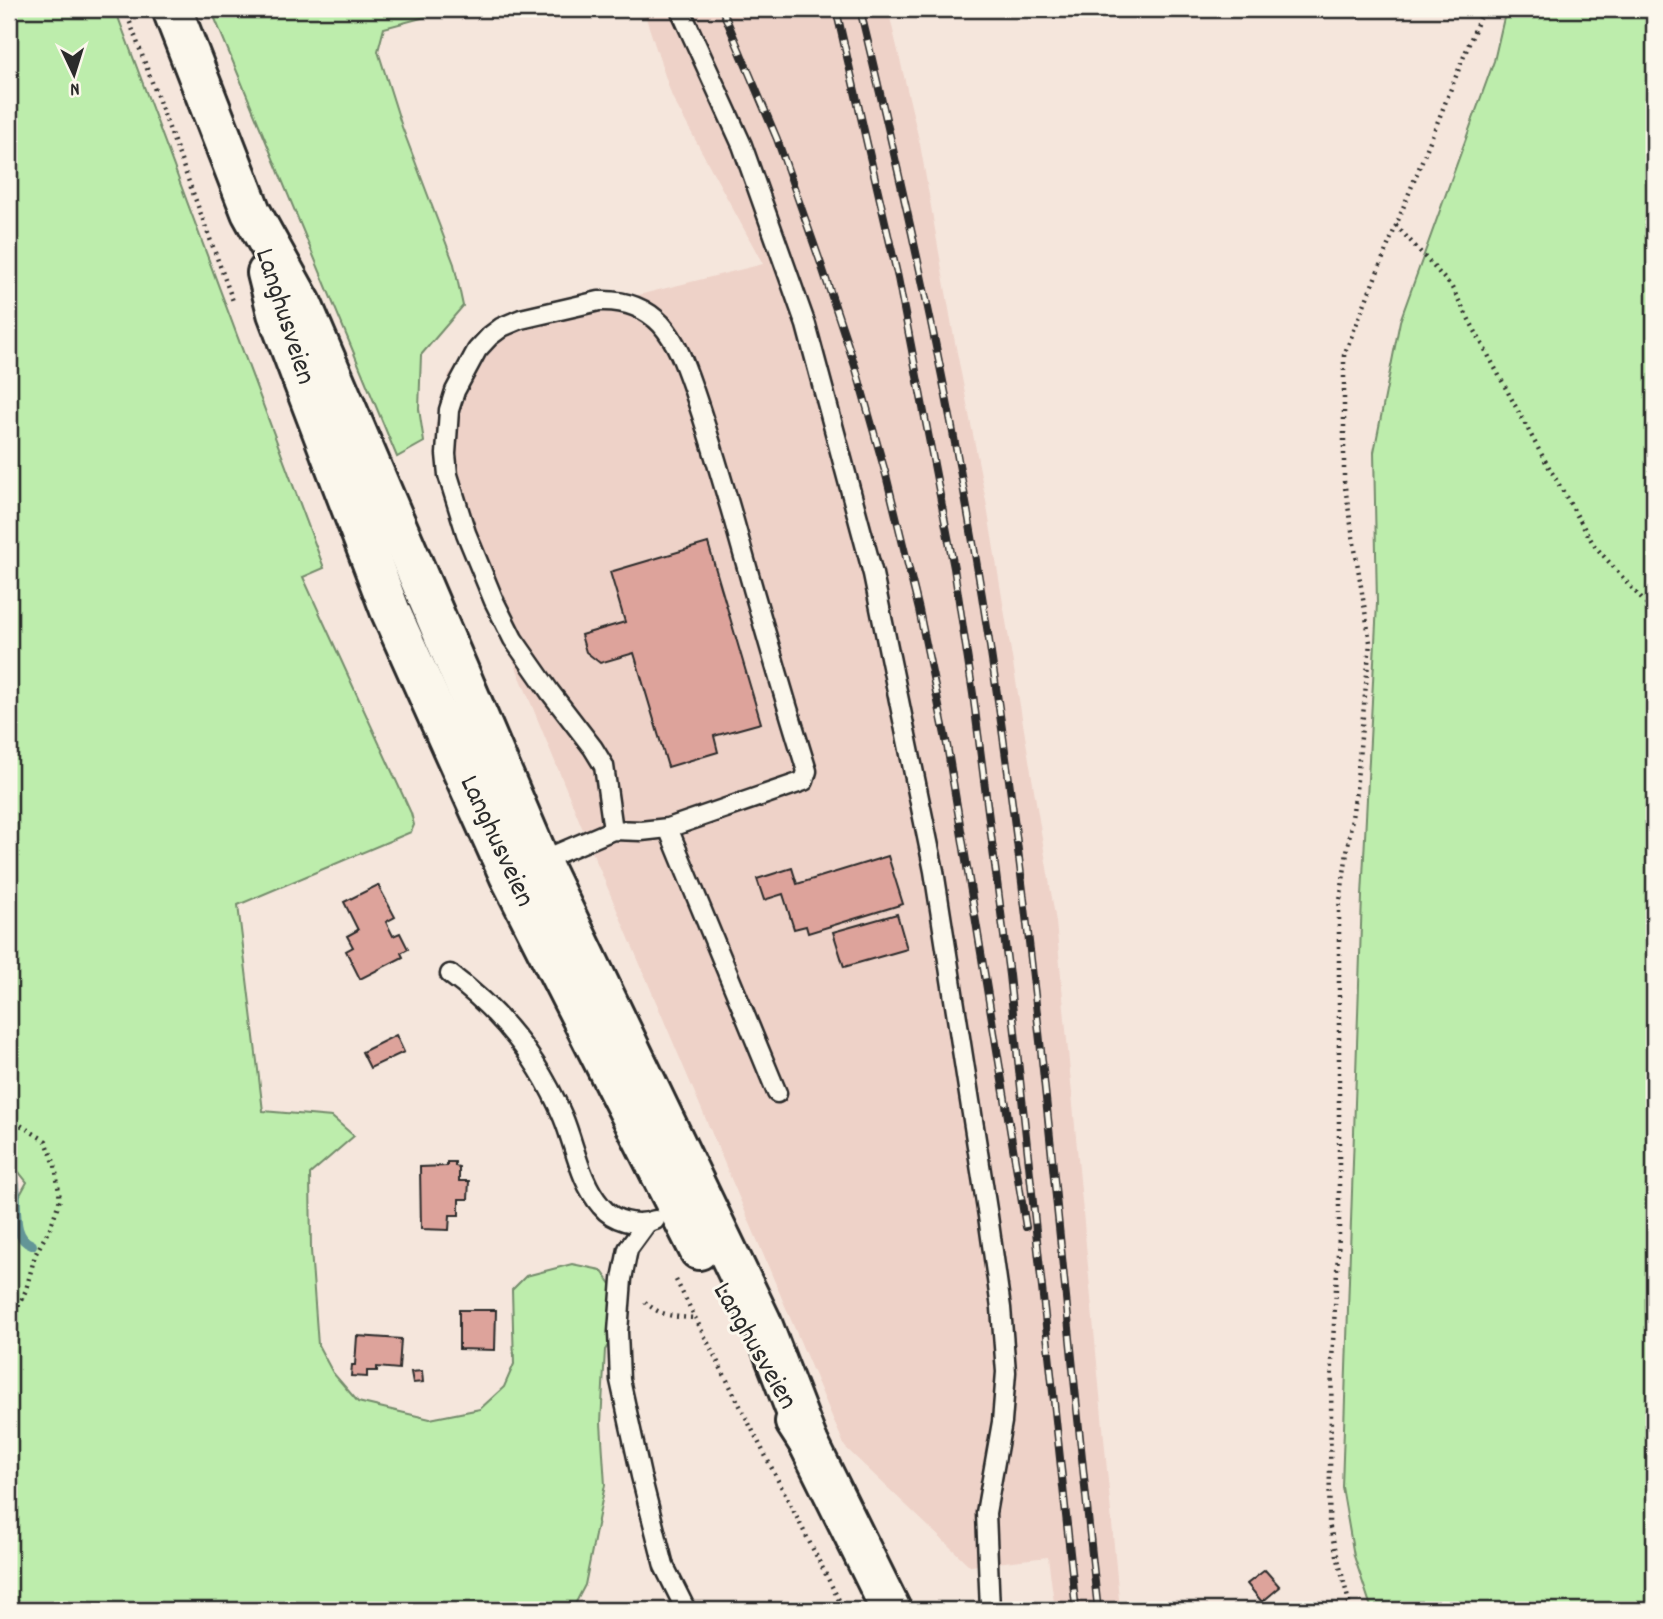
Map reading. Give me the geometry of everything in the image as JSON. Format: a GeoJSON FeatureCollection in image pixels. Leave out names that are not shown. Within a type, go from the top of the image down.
{"type":"FeatureCollection","features":[{"type":"Feature","properties":{"kind":"main road","name":"Langhusveien"},"geometry":{"type":"LineString","coordinates":[[172,9],[251,212],[277,313],[386,598],[524,868],[676,1210],[742,1335],[808,1443],[891,1610]]}},
{"type":"Feature","properties":{"kind":"lane"},"geometry":{"type":"LineString","coordinates":[[680,9],[743,145],[806,325],[873,574],[934,871],[990,1229],[1005,1359],[1002,1422],[986,1513],[990,1610]]}},
{"type":"Feature","properties":{"kind":"lane"},"geometry":{"type":"LineString","coordinates":[[524,868],[613,830],[668,828],[804,781],[807,771],[776,673],[708,430],[684,361],[662,324],[648,313],[623,302],[599,301],[521,319],[502,327],[491,336],[477,350],[455,391],[449,410],[446,454],[448,475],[466,533],[508,629],[604,766],[613,830]]}},
{"type":"Feature","properties":{"kind":"lane"},"geometry":{"type":"LineString","coordinates":[[668,828],[777,1093]]}},
{"type":"Feature","properties":{"kind":"lane"},"geometry":{"type":"LineString","coordinates":[[450,974],[495,1013],[534,1062],[563,1118],[580,1165],[600,1205],[614,1218],[676,1210]]}},
{"type":"Feature","properties":{"kind":"lane"},"geometry":{"type":"LineString","coordinates":[[676,1210],[628,1249],[622,1279],[618,1332],[620,1380],[640,1476],[664,1566],[685,1610]]}},
{"type":"Feature","properties":{"kind":"path"},"geometry":{"type":"LineString","coordinates":[[1351,1610],[1329,1524],[1332,1360],[1339,1235],[1339,908],[1356,790],[1370,642],[1344,481],[1344,355],[1483,9]]}},
{"type":"Feature","properties":{"kind":"path"},"geometry":{"type":"LineString","coordinates":[[1396,225],[1451,286],[1594,545],[1654,613]]}},
{"type":"Feature","properties":{"kind":"path"},"geometry":{"type":"LineString","coordinates":[[9,1118],[46,1142],[55,1165],[60,1199],[51,1226],[35,1255],[26,1290],[9,1327]]}},
{"type":"Feature","properties":{"kind":"path"},"geometry":{"type":"LineString","coordinates":[[676,1210],[695,1318],[844,1610]]}},
{"type":"Feature","properties":{"kind":"path"},"geometry":{"type":"LineString","coordinates":[[622,1279],[654,1310],[675,1317],[695,1318]]}},
{"type":"Feature","properties":{"kind":"shaded area"},"geometry":{"type":"Polygon","coordinates":[[[643,9],[888,9],[920,144],[986,501],[1056,922],[1120,1610],[1055,1610],[1048,1557],[970,1566],[845,1447],[586,837],[467,548],[435,428],[449,374],[478,345],[522,324],[763,264],[672,97],[643,9]]]}},
{"type":"Feature","properties":{"kind":"green space"},"geometry":{"type":"Polygon","coordinates":[[[9,9],[115,9],[324,568],[303,577],[411,813],[414,825],[411,832],[238,905],[263,1111],[332,1117],[354,1136],[310,1174],[311,1250],[318,1345],[333,1373],[358,1402],[430,1419],[480,1409],[504,1387],[514,1364],[512,1290],[526,1276],[572,1264],[601,1270],[629,1309],[605,1350],[601,1423],[605,1485],[585,1585],[572,1610],[9,1610],[9,1215],[27,1182],[9,1160],[9,9]]]}},
{"type":"Feature","properties":{"kind":"green space"},"geometry":{"type":"Polygon","coordinates":[[[211,9],[455,9],[384,28],[378,51],[402,127],[454,264],[463,306],[421,355],[419,409],[424,442],[397,457],[211,9]]]}},
{"type":"Feature","properties":{"kind":"green space"},"geometry":{"type":"Polygon","coordinates":[[[1506,9],[1654,9],[1654,1610],[1372,1610],[1354,1556],[1342,1487],[1362,896],[1377,603],[1374,452],[1400,321],[1494,61],[1506,9]]]}},
{"type":"Feature","properties":{"kind":"building"},"geometry":{"type":"Polygon","coordinates":[[[708,543],[761,723],[714,736],[718,752],[668,767],[634,653],[600,663],[586,652],[581,635],[625,622],[610,572],[708,543]]]}},
{"type":"Feature","properties":{"kind":"building"},"geometry":{"type":"Polygon","coordinates":[[[888,856],[903,904],[808,933],[806,926],[794,929],[783,894],[764,900],[757,879],[792,868],[797,884],[888,856]]]}},
{"type":"Feature","properties":{"kind":"building"},"geometry":{"type":"Polygon","coordinates":[[[378,885],[395,917],[386,922],[393,936],[400,933],[408,949],[401,953],[403,957],[360,979],[346,951],[353,947],[347,936],[358,930],[344,902],[378,885]]]}},
{"type":"Feature","properties":{"kind":"building"},"geometry":{"type":"Polygon","coordinates":[[[897,914],[907,949],[844,967],[833,932],[897,914]]]}},
{"type":"Feature","properties":{"kind":"building"},"geometry":{"type":"Polygon","coordinates":[[[396,1035],[404,1052],[370,1068],[362,1052],[396,1035]]]}},
{"type":"Feature","properties":{"kind":"building"},"geometry":{"type":"Polygon","coordinates":[[[447,1162],[455,1162],[455,1166],[459,1167],[459,1181],[469,1181],[468,1199],[459,1199],[459,1215],[450,1215],[449,1230],[421,1229],[420,1167],[447,1166],[447,1162]]]}},
{"type":"Feature","properties":{"kind":"building"},"geometry":{"type":"Polygon","coordinates":[[[459,1310],[496,1310],[495,1350],[459,1349],[459,1310]]]}},
{"type":"Feature","properties":{"kind":"building"},"geometry":{"type":"Polygon","coordinates":[[[357,1336],[401,1339],[399,1369],[377,1367],[377,1371],[367,1371],[367,1377],[351,1376],[352,1365],[355,1365],[357,1336]]]}},
{"type":"Feature","properties":{"kind":"building"},"geometry":{"type":"Polygon","coordinates":[[[422,1371],[423,1382],[413,1383],[411,1372],[422,1371]]]}},
{"type":"Feature","properties":{"kind":"building"},"geometry":{"type":"Polygon","coordinates":[[[1265,1570],[1280,1587],[1262,1602],[1247,1584],[1265,1570]]]}},
{"type":"Feature","properties":{"kind":"waterway"},"geometry":{"type":"LineString","coordinates":[[9,1168],[15,1188],[19,1232],[24,1240],[32,1245]]}},
{"type":"Feature","properties":{"kind":"railway"},"geometry":{"type":"LineString","coordinates":[[722,9],[777,139],[821,264],[856,369],[886,475],[919,610],[947,745],[1026,1227]]}},
{"type":"Feature","properties":{"kind":"railway"},"geometry":{"type":"LineString","coordinates":[[836,9],[898,278],[954,568],[973,694],[1009,975],[1076,1610]]}},
{"type":"Feature","properties":{"kind":"railway"},"geometry":{"type":"LineString","coordinates":[[860,9],[936,346],[996,687],[1039,1033],[1098,1610]]}}]}
